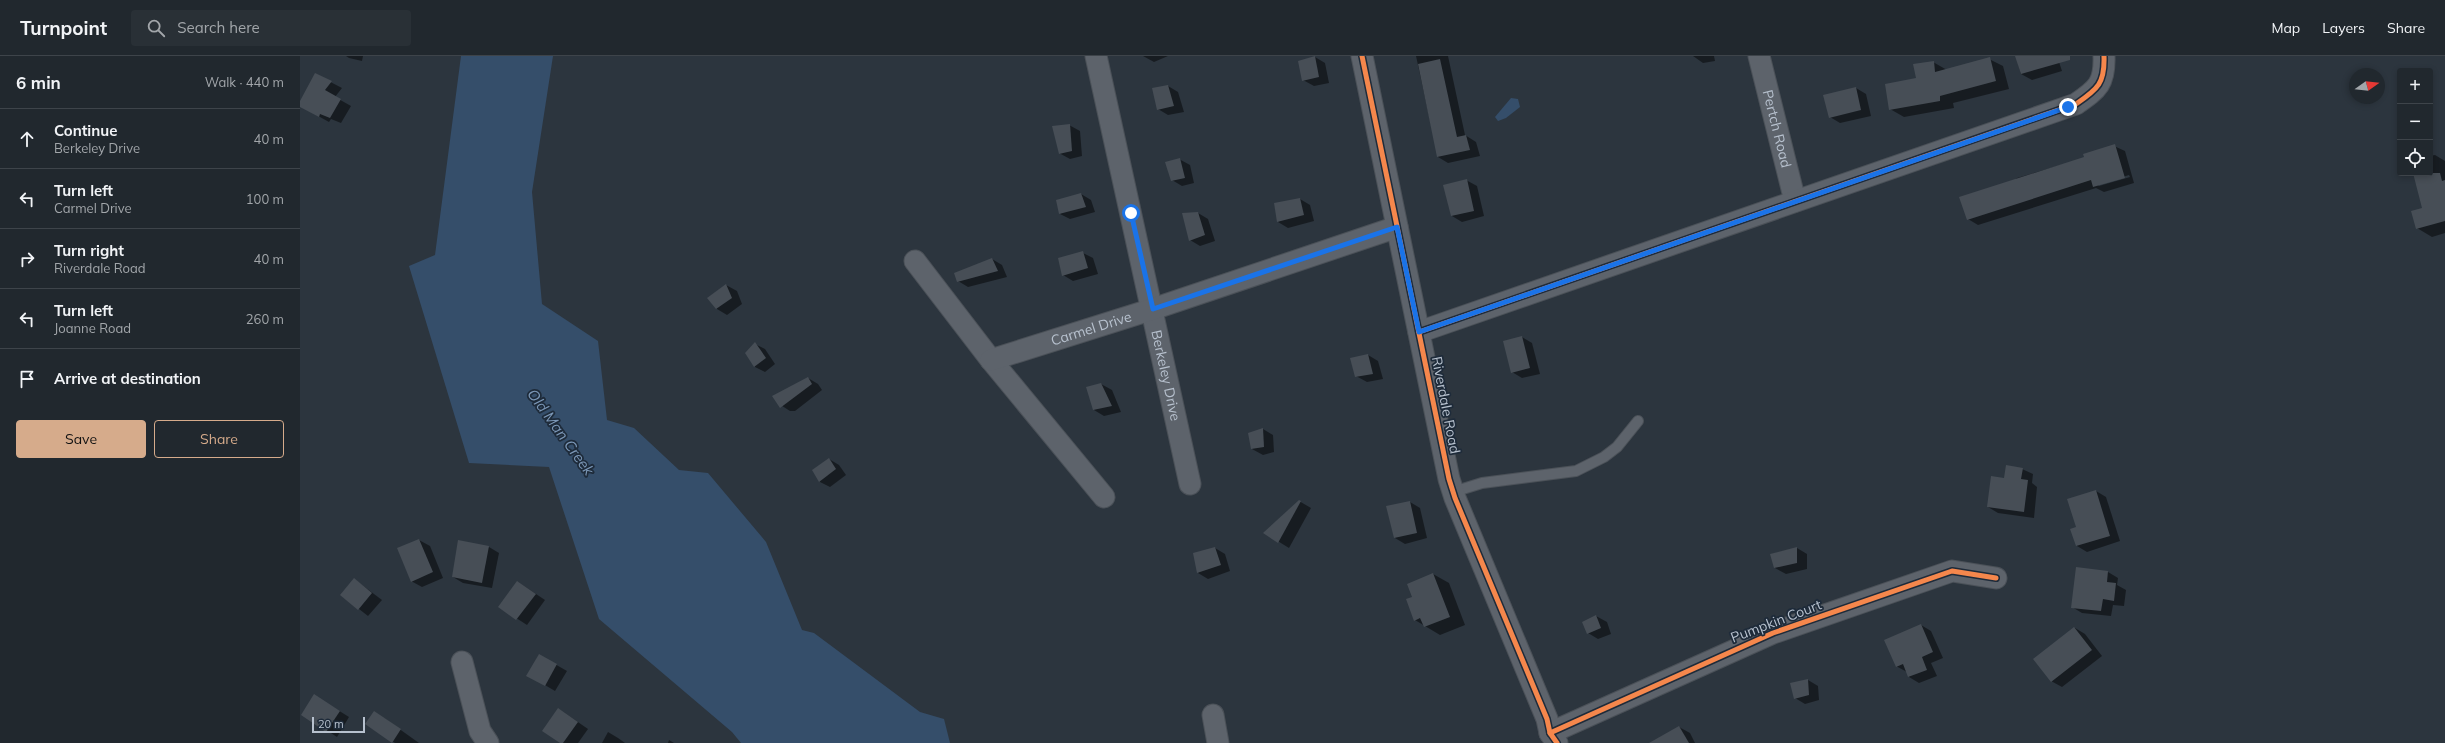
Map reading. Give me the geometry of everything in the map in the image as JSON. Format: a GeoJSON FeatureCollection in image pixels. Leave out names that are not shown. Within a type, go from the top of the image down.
{"type":"FeatureCollection","features":[{"type":"Feature","properties":{"kind":"street","name":"Berkeley Drive"},"geometry":{"type":"LineString","coordinates":[[1096,56],[1153,309],[1190,484]]}},
{"type":"Feature","properties":{"kind":"street","name":"Riverdale Road"},"geometry":{"type":"LineString","coordinates":[[1362,56],[1435,414],[1453,492],[1548,719],[1554,738]]}},
{"type":"Feature","properties":{"kind":"street","name":"Pertch Road"},"geometry":{"type":"LineString","coordinates":[[1759,56],[1795,201]]}},
{"type":"Feature","properties":{"kind":"street"},"geometry":{"type":"LineString","coordinates":[[1419,332],[2076,104],[2093,93],[2105,74],[2104,56]]}},
{"type":"Feature","properties":{"kind":"street","name":"Carmel Drive"},"geometry":{"type":"LineString","coordinates":[[991,360],[1153,309],[1397,227]]}},
{"type":"Feature","properties":{"kind":"street"},"geometry":{"type":"LineString","coordinates":[[915,261],[991,360],[1104,497]]}},
{"type":"Feature","properties":{"kind":"street","name":"Pumpkin Court"},"geometry":{"type":"LineString","coordinates":[[1554,738],[1773,633],[1952,572],[1996,578]]}},
{"type":"Feature","properties":{"kind":"street"},"geometry":{"type":"LineString","coordinates":[[462,662],[480,731],[488,743]]}},
{"type":"Feature","properties":{"kind":"street"},"geometry":{"type":"LineString","coordinates":[[1212,715],[1218,743]]}},
{"type":"Feature","properties":{"kind":"lane"},"geometry":{"type":"LineString","coordinates":[[1453,492],[1482,483],[1576,471],[1604,457],[1617,447],[1638,421]]}},
{"type":"Feature","properties":{"kind":"water","name":"Old Man Creek"},"geometry":{"type":"Polygon","coordinates":[[[461,56],[553,56],[532,192],[542,304],[598,341],[607,420],[634,428],[679,470],[708,473],[766,542],[802,630],[814,633],[920,712],[944,719],[950,743],[741,743],[732,732],[599,619],[549,467],[469,463],[409,266],[435,255],[461,56]]]}},
{"type":"Feature","properties":{"kind":"water"},"geometry":{"type":"Polygon","coordinates":[[[1511,98],[1518,99],[1520,107],[1506,118],[1498,121],[1495,117],[1511,98]]]}},
{"type":"Feature","properties":{"kind":"building"},"geometry":{"type":"Polygon","coordinates":[[[1315,56],[1319,77],[1302,81],[1298,61],[1315,56]]]}},
{"type":"Feature","properties":{"kind":"building"},"geometry":{"type":"Polygon","coordinates":[[[2015,56],[2070,56],[2070,60],[2021,74],[2015,56]]]}},
{"type":"Feature","properties":{"kind":"building"},"geometry":{"type":"Polygon","coordinates":[[[1990,57],[1996,81],[1940,96],[1940,101],[1889,110],[1885,84],[1916,78],[1913,64],[1934,61],[1935,72],[1990,57]]]}},
{"type":"Feature","properties":{"kind":"building"},"geometry":{"type":"Polygon","coordinates":[[[1440,59],[1457,137],[1466,135],[1470,150],[1437,157],[1418,64],[1440,59]]]}},
{"type":"Feature","properties":{"kind":"building"},"geometry":{"type":"Polygon","coordinates":[[[315,73],[332,81],[325,90],[341,99],[330,118],[320,114],[319,117],[300,107],[300,101],[315,73]]]}},
{"type":"Feature","properties":{"kind":"building"},"geometry":{"type":"Polygon","coordinates":[[[1168,85],[1174,106],[1157,110],[1152,88],[1168,85]]]}},
{"type":"Feature","properties":{"kind":"building"},"geometry":{"type":"Polygon","coordinates":[[[1856,87],[1861,110],[1829,118],[1823,95],[1856,87]]]}},
{"type":"Feature","properties":{"kind":"building"},"geometry":{"type":"Polygon","coordinates":[[[1070,124],[1072,151],[1059,154],[1052,126],[1070,124]]]}},
{"type":"Feature","properties":{"kind":"building"},"geometry":{"type":"Polygon","coordinates":[[[2115,144],[2125,178],[2093,187],[2091,180],[1967,220],[1959,197],[2084,157],[2083,154],[2115,144]]]}},
{"type":"Feature","properties":{"kind":"building"},"geometry":{"type":"Polygon","coordinates":[[[1180,158],[1185,178],[1171,181],[1165,162],[1180,158]]]}},
{"type":"Feature","properties":{"kind":"building"},"geometry":{"type":"Polygon","coordinates":[[[2433,173],[2440,173],[2442,181],[2445,180],[2445,221],[2416,229],[2411,211],[2422,208],[2414,176],[2433,176],[2433,173]]]}},
{"type":"Feature","properties":{"kind":"building"},"geometry":{"type":"Polygon","coordinates":[[[1467,179],[1474,211],[1451,216],[1443,185],[1467,179]]]}},
{"type":"Feature","properties":{"kind":"building"},"geometry":{"type":"Polygon","coordinates":[[[1081,193],[1086,207],[1059,214],[1056,200],[1081,193]]]}},
{"type":"Feature","properties":{"kind":"building"},"geometry":{"type":"Polygon","coordinates":[[[1300,198],[1304,215],[1277,222],[1274,203],[1300,198]]]}},
{"type":"Feature","properties":{"kind":"building"},"geometry":{"type":"Polygon","coordinates":[[[1198,212],[1205,235],[1189,241],[1182,213],[1198,212]]]}},
{"type":"Feature","properties":{"kind":"building"},"geometry":{"type":"Polygon","coordinates":[[[1083,251],[1088,268],[1062,276],[1058,258],[1083,251]]]}},
{"type":"Feature","properties":{"kind":"building"},"geometry":{"type":"Polygon","coordinates":[[[992,258],[998,271],[957,282],[954,273],[992,258]]]}},
{"type":"Feature","properties":{"kind":"building"},"geometry":{"type":"Polygon","coordinates":[[[726,284],[732,298],[716,309],[707,298],[726,284]]]}},
{"type":"Feature","properties":{"kind":"building"},"geometry":{"type":"Polygon","coordinates":[[[1522,336],[1530,368],[1511,373],[1503,341],[1522,336]]]}},
{"type":"Feature","properties":{"kind":"building"},"geometry":{"type":"Polygon","coordinates":[[[755,342],[766,358],[754,367],[745,353],[755,342]]]}},
{"type":"Feature","properties":{"kind":"building"},"geometry":{"type":"Polygon","coordinates":[[[1368,354],[1373,374],[1355,377],[1350,358],[1368,354]]]}},
{"type":"Feature","properties":{"kind":"building"},"geometry":{"type":"Polygon","coordinates":[[[808,377],[812,384],[780,408],[772,396],[808,377]]]}},
{"type":"Feature","properties":{"kind":"building"},"geometry":{"type":"Polygon","coordinates":[[[1101,383],[1112,406],[1093,410],[1086,387],[1101,383]]]}},
{"type":"Feature","properties":{"kind":"building"},"geometry":{"type":"Polygon","coordinates":[[[1263,428],[1264,447],[1251,449],[1248,433],[1263,428]]]}},
{"type":"Feature","properties":{"kind":"building"},"geometry":{"type":"Polygon","coordinates":[[[829,458],[836,469],[819,482],[812,470],[829,458]]]}},
{"type":"Feature","properties":{"kind":"building"},"geometry":{"type":"Polygon","coordinates":[[[2006,465],[2023,468],[2021,479],[2028,480],[2024,512],[1987,507],[1991,476],[2004,478],[2006,465]]]}},
{"type":"Feature","properties":{"kind":"building"},"geometry":{"type":"Polygon","coordinates":[[[2096,490],[2110,536],[2076,546],[2070,529],[2076,527],[2067,499],[2096,490]]]}},
{"type":"Feature","properties":{"kind":"building"},"geometry":{"type":"Polygon","coordinates":[[[1299,500],[1301,501],[1278,543],[1263,533],[1299,500]]]}},
{"type":"Feature","properties":{"kind":"building"},"geometry":{"type":"Polygon","coordinates":[[[1410,501],[1417,533],[1394,538],[1386,506],[1410,501]]]}},
{"type":"Feature","properties":{"kind":"building"},"geometry":{"type":"Polygon","coordinates":[[[419,539],[433,572],[411,582],[397,548],[419,539]]]}},
{"type":"Feature","properties":{"kind":"building"},"geometry":{"type":"Polygon","coordinates":[[[458,540],[489,546],[482,583],[452,577],[458,540]]]}},
{"type":"Feature","properties":{"kind":"building"},"geometry":{"type":"Polygon","coordinates":[[[1215,547],[1221,565],[1197,573],[1193,553],[1215,547]]]}},
{"type":"Feature","properties":{"kind":"building"},"geometry":{"type":"Polygon","coordinates":[[[1797,547],[1797,563],[1774,568],[1770,554],[1797,547]]]}},
{"type":"Feature","properties":{"kind":"building"},"geometry":{"type":"Polygon","coordinates":[[[2076,567],[2108,571],[2107,582],[2116,583],[2114,601],[2103,599],[2101,611],[2071,608],[2076,567]]]}},
{"type":"Feature","properties":{"kind":"building"},"geometry":{"type":"Polygon","coordinates":[[[1433,573],[1450,617],[1424,627],[1420,618],[1414,621],[1406,599],[1412,597],[1407,584],[1433,573]]]}},
{"type":"Feature","properties":{"kind":"building"},"geometry":{"type":"Polygon","coordinates":[[[354,578],[372,593],[358,610],[340,595],[354,578]]]}},
{"type":"Feature","properties":{"kind":"building"},"geometry":{"type":"Polygon","coordinates":[[[517,581],[536,594],[516,620],[498,607],[517,581]]]}},
{"type":"Feature","properties":{"kind":"building"},"geometry":{"type":"Polygon","coordinates":[[[1596,615],[1601,628],[1587,634],[1582,622],[1596,615]]]}},
{"type":"Feature","properties":{"kind":"building"},"geometry":{"type":"Polygon","coordinates":[[[1921,624],[1933,652],[1922,657],[1927,670],[1908,677],[1903,664],[1896,667],[1884,640],[1921,624]]]}},
{"type":"Feature","properties":{"kind":"building"},"geometry":{"type":"Polygon","coordinates":[[[2074,627],[2092,650],[2051,682],[2033,659],[2074,627]]]}},
{"type":"Feature","properties":{"kind":"building"},"geometry":{"type":"Polygon","coordinates":[[[539,654],[557,664],[545,686],[526,676],[539,654]]]}},
{"type":"Feature","properties":{"kind":"building"},"geometry":{"type":"Polygon","coordinates":[[[1808,679],[1809,695],[1794,699],[1790,683],[1808,679]]]}},
{"type":"Feature","properties":{"kind":"building"},"geometry":{"type":"Polygon","coordinates":[[[314,694],[340,711],[326,732],[301,715],[314,694]]]}},
{"type":"Feature","properties":{"kind":"building"},"geometry":{"type":"Polygon","coordinates":[[[558,708],[578,722],[563,743],[560,743],[542,731],[558,708]]]}},
{"type":"Feature","properties":{"kind":"building"},"geometry":{"type":"Polygon","coordinates":[[[374,711],[401,729],[392,743],[365,724],[374,711]]]}},
{"type":"Feature","properties":{"kind":"building"},"geometry":{"type":"Polygon","coordinates":[[[1679,726],[1689,743],[1649,743],[1679,726]]]}},
{"type":"Feature","properties":{"kind":"cycle path"},"geometry":{"type":"LineString","coordinates":[[1362,56],[1449,479],[1455,498],[1547,719],[1550,733],[1557,743]]}},
{"type":"Feature","properties":{"kind":"cycle path"},"geometry":{"type":"LineString","coordinates":[[1419,332],[2076,104],[2090,94],[2099,84],[2103,73],[2104,56]]}},
{"type":"Feature","properties":{"kind":"cycle path"},"geometry":{"type":"LineString","coordinates":[[1550,733],[1773,633],[1952,571],[1996,578]]}},
{"type":"Feature","properties":{"kind":"route"},"geometry":{"type":"LineString","coordinates":[[1131,213],[1153,309],[1397,227],[1419,332],[2068,107]]}}]}
